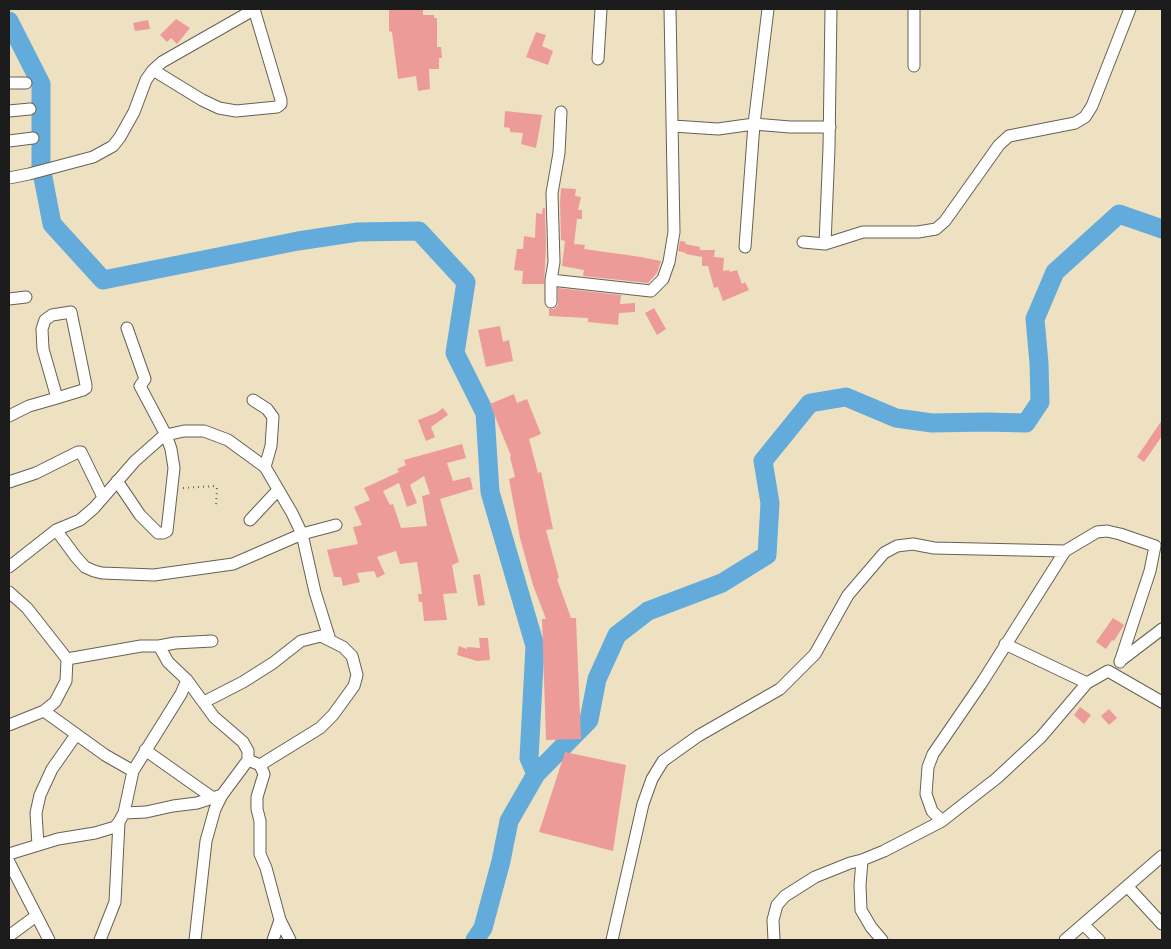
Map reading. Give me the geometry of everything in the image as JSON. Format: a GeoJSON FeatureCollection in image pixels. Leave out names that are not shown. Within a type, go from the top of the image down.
{"type":"FeatureCollection","features":[{"type":"Feature","properties":{"kind":"street"},"geometry":{"type":"LineString","coordinates":[[9,178],[92,157],[113,146],[120,138],[134,112],[146,80],[153,70],[233,14],[254,9],[281,104],[277,107],[236,111],[219,108],[202,100],[153,70]]}},
{"type":"Feature","properties":{"kind":"street"},"geometry":{"type":"LineString","coordinates":[[598,59],[601,9]]}},
{"type":"Feature","properties":{"kind":"street"},"geometry":{"type":"LineString","coordinates":[[552,280],[651,291],[663,279],[669,262],[674,232],[670,9]]}},
{"type":"Feature","properties":{"kind":"street"},"geometry":{"type":"LineString","coordinates":[[745,247],[754,124],[768,9]]}},
{"type":"Feature","properties":{"kind":"street"},"geometry":{"type":"LineString","coordinates":[[825,244],[830,127],[831,9]]}},
{"type":"Feature","properties":{"kind":"street"},"geometry":{"type":"LineString","coordinates":[[914,9],[914,66]]}},
{"type":"Feature","properties":{"kind":"street"},"geometry":{"type":"LineString","coordinates":[[803,242],[825,244],[863,232],[918,232],[936,229],[945,221],[999,145],[1009,136],[1075,122],[1085,117],[1092,106],[1130,9]]}},
{"type":"Feature","properties":{"kind":"street"},"geometry":{"type":"LineString","coordinates":[[9,83],[26,83]]}},
{"type":"Feature","properties":{"kind":"street"},"geometry":{"type":"LineString","coordinates":[[9,111],[30,109]]}},
{"type":"Feature","properties":{"kind":"street"},"geometry":{"type":"LineString","coordinates":[[551,302],[554,262],[552,193],[559,154],[561,112]]}},
{"type":"Feature","properties":{"kind":"street"},"geometry":{"type":"LineString","coordinates":[[673,126],[718,129],[754,124],[790,127],[830,127]]}},
{"type":"Feature","properties":{"kind":"street"},"geometry":{"type":"LineString","coordinates":[[9,141],[33,138]]}},
{"type":"Feature","properties":{"kind":"street"},"geometry":{"type":"LineString","coordinates":[[9,300],[26,297]]}},
{"type":"Feature","properties":{"kind":"street"},"geometry":{"type":"LineString","coordinates":[[9,416],[29,406],[57,398],[83,390],[86,385],[71,312],[52,315],[45,320],[42,329],[43,349],[57,398]]}},
{"type":"Feature","properties":{"kind":"street"},"geometry":{"type":"LineString","coordinates":[[117,482],[140,515],[158,533],[167,531],[174,468],[166,435],[140,386],[145,379],[127,328]]}},
{"type":"Feature","properties":{"kind":"street"},"geometry":{"type":"LineString","coordinates":[[252,400],[267,409],[273,417],[272,446],[265,467]]}},
{"type":"Feature","properties":{"kind":"street"},"geometry":{"type":"LineString","coordinates":[[9,567],[56,530],[80,520],[104,497],[135,461],[166,435],[184,431],[204,431],[228,440],[265,467],[302,534],[315,592],[330,640]]}},
{"type":"Feature","properties":{"kind":"street"},"geometry":{"type":"LineString","coordinates":[[9,482],[36,473],[81,452],[104,497]]}},
{"type":"Feature","properties":{"kind":"street"},"geometry":{"type":"LineString","coordinates":[[250,520],[278,490]]}},
{"type":"Feature","properties":{"kind":"street"},"geometry":{"type":"LineString","coordinates":[[56,530],[85,567],[102,573],[154,575],[233,564],[302,534],[336,525]]}},
{"type":"Feature","properties":{"kind":"street"},"geometry":{"type":"LineString","coordinates":[[942,820],[932,811],[926,794],[928,767],[933,754],[981,684],[1065,550],[1097,532],[1107,531],[1159,545],[1120,662]]}},
{"type":"Feature","properties":{"kind":"street"},"geometry":{"type":"LineString","coordinates":[[612,940],[643,804],[652,778],[663,761],[698,736],[780,689],[814,654],[848,595],[884,553],[897,546],[913,544],[934,548],[1065,550]]}},
{"type":"Feature","properties":{"kind":"street"},"geometry":{"type":"LineString","coordinates":[[9,592],[28,608],[67,660],[66,681],[55,702],[44,711],[9,725]]}},
{"type":"Feature","properties":{"kind":"street"},"geometry":{"type":"LineString","coordinates":[[774,940],[773,920],[777,906],[784,896],[815,877],[884,851],[942,820],[997,778],[1041,737],[1087,683],[1108,671],[1162,629]]}},
{"type":"Feature","properties":{"kind":"street"},"geometry":{"type":"LineString","coordinates":[[204,702],[243,682],[273,663],[301,641],[321,636],[343,647],[352,656],[357,675],[354,686],[333,715],[320,728],[260,765]]}},
{"type":"Feature","properties":{"kind":"street"},"geometry":{"type":"LineString","coordinates":[[67,660],[141,646],[212,641]]}},
{"type":"Feature","properties":{"kind":"street"},"geometry":{"type":"LineString","coordinates":[[1005,644],[1087,683]]}},
{"type":"Feature","properties":{"kind":"street"},"geometry":{"type":"LineString","coordinates":[[9,854],[38,845],[115,827],[122,818],[197,803],[217,796],[248,760],[248,751],[243,742],[214,717],[187,680],[168,662],[159,646]]}},
{"type":"Feature","properties":{"kind":"street"},"geometry":{"type":"LineString","coordinates":[[1108,671],[1162,702]]}},
{"type":"Feature","properties":{"kind":"street"},"geometry":{"type":"LineString","coordinates":[[100,940],[115,902],[122,818],[132,771],[187,680]]}},
{"type":"Feature","properties":{"kind":"street"},"geometry":{"type":"LineString","coordinates":[[44,711],[76,735],[132,771]]}},
{"type":"Feature","properties":{"kind":"street"},"geometry":{"type":"LineString","coordinates":[[38,845],[36,813],[40,795],[52,769],[76,735]]}},
{"type":"Feature","properties":{"kind":"street"},"geometry":{"type":"LineString","coordinates":[[145,750],[217,796]]}},
{"type":"Feature","properties":{"kind":"street"},"geometry":{"type":"LineString","coordinates":[[248,760],[260,765],[264,774],[257,797],[260,821],[260,854],[266,868],[280,920],[290,940]]}},
{"type":"Feature","properties":{"kind":"street"},"geometry":{"type":"LineString","coordinates":[[195,940],[206,841],[217,796]]}},
{"type":"Feature","properties":{"kind":"street"},"geometry":{"type":"LineString","coordinates":[[1065,940],[1162,856]]}},
{"type":"Feature","properties":{"kind":"street"},"geometry":{"type":"LineString","coordinates":[[862,860],[860,893],[862,910],[871,927],[882,940]]}},
{"type":"Feature","properties":{"kind":"street"},"geometry":{"type":"LineString","coordinates":[[9,862],[49,940]]}},
{"type":"Feature","properties":{"kind":"street"},"geometry":{"type":"LineString","coordinates":[[1127,886],[1162,924]]}},
{"type":"Feature","properties":{"kind":"street"},"geometry":{"type":"LineString","coordinates":[[9,936],[36,916]]}},
{"type":"Feature","properties":{"kind":"street"},"geometry":{"type":"LineString","coordinates":[[273,940],[280,920]]}},
{"type":"Feature","properties":{"kind":"street"},"geometry":{"type":"LineString","coordinates":[[1084,925],[1099,940]]}},
{"type":"Feature","properties":{"kind":"path"},"geometry":{"type":"LineString","coordinates":[[173,488],[216,486],[216,506]]}},
{"type":"Feature","properties":{"kind":"building"},"geometry":{"type":"Polygon","coordinates":[[[389,9],[423,9],[423,15],[434,15],[434,18],[437,18],[437,47],[441,47],[442,58],[439,58],[439,69],[429,69],[430,89],[418,91],[416,76],[398,79],[392,32],[389,31],[389,9]]]}},
{"type":"Feature","properties":{"kind":"building"},"geometry":{"type":"Polygon","coordinates":[[[176,19],[190,28],[177,44],[171,38],[167,42],[160,35],[176,19]]]}},
{"type":"Feature","properties":{"kind":"building"},"geometry":{"type":"Polygon","coordinates":[[[148,20],[150,29],[135,31],[133,23],[148,20]]]}},
{"type":"Feature","properties":{"kind":"building"},"geometry":{"type":"Polygon","coordinates":[[[536,32],[546,35],[542,46],[553,51],[548,65],[526,57],[536,32]]]}},
{"type":"Feature","properties":{"kind":"building"},"geometry":{"type":"Polygon","coordinates":[[[505,111],[542,115],[536,148],[521,144],[523,133],[510,132],[510,128],[504,127],[505,111]]]}},
{"type":"Feature","properties":{"kind":"building"},"geometry":{"type":"Polygon","coordinates":[[[561,188],[576,189],[575,196],[581,197],[578,210],[582,210],[582,219],[577,219],[574,244],[585,245],[584,249],[661,261],[657,273],[648,283],[583,276],[584,270],[562,266],[565,241],[561,240],[561,188]]]}},
{"type":"Feature","properties":{"kind":"building"},"geometry":{"type":"Polygon","coordinates":[[[543,208],[545,208],[546,247],[544,284],[522,284],[523,271],[514,270],[517,249],[523,249],[524,236],[535,238],[536,213],[542,214],[543,208]]]}},
{"type":"Feature","properties":{"kind":"building"},"geometry":{"type":"Polygon","coordinates":[[[680,241],[700,247],[700,250],[715,250],[714,257],[724,258],[723,271],[737,270],[742,284],[745,282],[749,290],[723,301],[718,287],[714,288],[708,266],[702,266],[702,257],[678,251],[680,241]]]}},
{"type":"Feature","properties":{"kind":"building"},"geometry":{"type":"Polygon","coordinates":[[[558,288],[621,295],[620,304],[635,303],[635,312],[619,313],[618,325],[588,322],[588,318],[549,316],[549,309],[554,309],[558,305],[558,288]]]}},
{"type":"Feature","properties":{"kind":"building"},"geometry":{"type":"Polygon","coordinates":[[[654,308],[666,329],[657,335],[645,313],[654,308]]]}},
{"type":"Feature","properties":{"kind":"building"},"geometry":{"type":"Polygon","coordinates":[[[500,326],[503,342],[509,340],[513,361],[486,367],[478,330],[500,326]]]}},
{"type":"Feature","properties":{"kind":"building"},"geometry":{"type":"Polygon","coordinates":[[[514,394],[517,403],[527,399],[541,434],[529,439],[538,473],[541,472],[553,529],[546,530],[559,578],[557,579],[571,618],[576,618],[581,739],[546,740],[542,619],[546,619],[533,585],[520,538],[509,479],[515,477],[511,456],[490,404],[514,394]]]}},
{"type":"Feature","properties":{"kind":"building"},"geometry":{"type":"Polygon","coordinates":[[[443,408],[448,415],[431,427],[435,437],[426,441],[418,420],[443,408]]]}},
{"type":"Feature","properties":{"kind":"building"},"geometry":{"type":"Polygon","coordinates":[[[1162,420],[1162,436],[1144,462],[1137,457],[1162,420]]]}},
{"type":"Feature","properties":{"kind":"building"},"geometry":{"type":"Polygon","coordinates":[[[462,444],[466,458],[447,463],[453,481],[470,477],[473,489],[440,499],[459,562],[452,565],[457,593],[443,594],[447,620],[424,621],[422,602],[419,602],[418,594],[422,594],[417,562],[400,564],[396,551],[377,557],[385,574],[377,578],[374,571],[357,573],[360,582],[343,586],[341,577],[334,577],[327,550],[358,544],[353,527],[362,525],[354,507],[370,500],[364,488],[399,472],[397,469],[406,465],[404,460],[462,444]],[[424,476],[410,485],[417,503],[407,507],[399,483],[383,491],[390,505],[393,504],[401,528],[427,526],[422,496],[430,494],[424,476]]]}},
{"type":"Feature","properties":{"kind":"building"},"geometry":{"type":"Polygon","coordinates":[[[480,574],[485,605],[478,606],[473,575],[480,574]]]}},
{"type":"Feature","properties":{"kind":"building"},"geometry":{"type":"Polygon","coordinates":[[[1113,618],[1124,625],[1114,641],[1112,640],[1106,649],[1096,642],[1113,618]]]}},
{"type":"Feature","properties":{"kind":"building"},"geometry":{"type":"Polygon","coordinates":[[[479,638],[488,638],[490,660],[477,661],[457,655],[459,646],[467,649],[467,647],[480,648],[479,638]]]}},
{"type":"Feature","properties":{"kind":"building"},"geometry":{"type":"Polygon","coordinates":[[[1080,707],[1091,715],[1084,724],[1074,715],[1080,707]]]}},
{"type":"Feature","properties":{"kind":"building"},"geometry":{"type":"Polygon","coordinates":[[[1109,709],[1117,718],[1109,725],[1101,716],[1109,709]]]}},
{"type":"Feature","properties":{"kind":"building"},"geometry":{"type":"Polygon","coordinates":[[[565,752],[626,765],[613,851],[539,832],[565,752]]]}},
{"type":"Feature","properties":{"kind":"waterway"},"geometry":{"type":"LineString","coordinates":[[9,21],[41,84],[41,167],[52,224],[103,280],[298,241],[358,232],[419,231],[466,282],[455,353],[485,413],[490,492],[535,646],[529,758],[536,774]]}},
{"type":"Feature","properties":{"kind":"waterway"},"geometry":{"type":"LineString","coordinates":[[475,940],[483,928],[501,861],[509,821],[536,774],[589,720],[597,679],[617,635],[648,611],[722,583],[767,555],[770,503],[763,461],[810,403],[846,397],[896,418],[932,423],[1026,423],[1040,402],[1035,319],[1055,272],[1119,214],[1162,229]]}}]}
